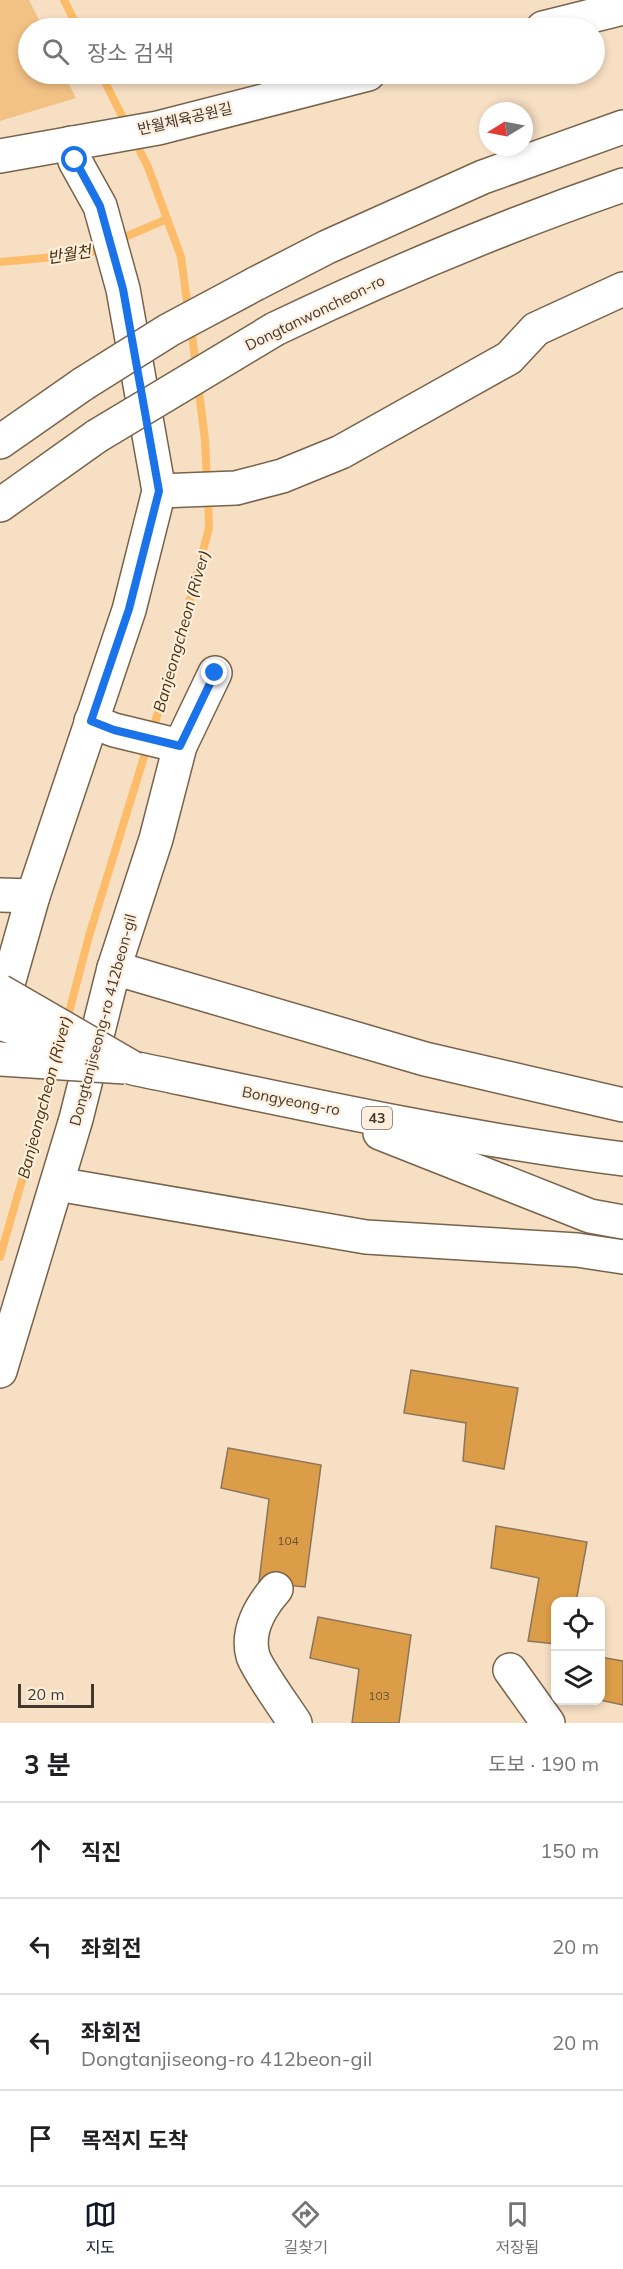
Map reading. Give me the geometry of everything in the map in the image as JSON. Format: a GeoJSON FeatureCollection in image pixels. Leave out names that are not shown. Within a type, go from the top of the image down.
{"type":"FeatureCollection","features":[{"type":"Feature","properties":{"kind":"main road"},"geometry":{"type":"LineString","coordinates":[[583,18],[623,8]]}},
{"type":"Feature","properties":{"kind":"main road","name":"반월체육공원길"},"geometry":{"type":"LineString","coordinates":[[0,156],[158,128],[329,84]]}},
{"type":"Feature","properties":{"kind":"main road"},"geometry":{"type":"LineString","coordinates":[[0,442],[83,384],[169,330],[327,247],[483,177],[623,127]]}},
{"type":"Feature","properties":{"kind":"main road"},"geometry":{"type":"LineString","coordinates":[[0,1012],[8,941],[33,896],[103,726],[129,609],[167,491],[104,218],[75,160],[79,141]]}},
{"type":"Feature","properties":{"kind":"main road","name":"Dongtanwoncheon-ro"},"geometry":{"type":"LineString","coordinates":[[0,505],[97,436],[275,329],[370,285],[525,219],[623,185]]}},
{"type":"Feature","properties":{"kind":"main road"},"geometry":{"type":"LineString","coordinates":[[167,491],[236,488],[282,476],[341,452],[509,358],[536,329],[623,289]]}},
{"type":"Feature","properties":{"kind":"main road","name":"Dongtanjiseong-ro 412beon-gil"},"geometry":{"type":"LineString","coordinates":[[0,1371],[76,1119],[114,968],[156,839],[173,745],[215,673]]}},
{"type":"Feature","properties":{"kind":"main road"},"geometry":{"type":"LineString","coordinates":[[103,726],[173,745]]}},
{"type":"Feature","properties":{"kind":"main road"},"geometry":{"type":"LineString","coordinates":[[0,895],[33,896]]}},
{"type":"Feature","properties":{"kind":"main road"},"geometry":{"type":"LineString","coordinates":[[114,968],[425,1059],[623,1105]]}},
{"type":"Feature","properties":{"kind":"main road"},"geometry":{"type":"LineString","coordinates":[[0,991],[133,1068]]}},
{"type":"Feature","properties":{"kind":"main road","name":"Bongyeong-ro"},"geometry":{"type":"LineString","coordinates":[[0,1023],[133,1068],[308,1105],[553,1150],[623,1159]]}},
{"type":"Feature","properties":{"kind":"main road"},"geometry":{"type":"LineString","coordinates":[[0,1059],[133,1068]]}},
{"type":"Feature","properties":{"kind":"main road"},"geometry":{"type":"LineString","coordinates":[[308,1105],[590,1216],[623,1222]]}},
{"type":"Feature","properties":{"kind":"main road"},"geometry":{"type":"LineString","coordinates":[[553,1150],[623,1146]]}},
{"type":"Feature","properties":{"kind":"main road"},"geometry":{"type":"LineString","coordinates":[[57,1184],[366,1237],[577,1250],[623,1257]]}},
{"type":"Feature","properties":{"kind":"main road"},"geometry":{"type":"LineString","coordinates":[[276,1589],[261,1607],[253,1629],[253,1656],[295,1723]]}},
{"type":"Feature","properties":{"kind":"main road"},"geometry":{"type":"LineString","coordinates":[[510,1670],[548,1723]]}},
{"type":"Feature","properties":{"kind":"shaded area"},"geometry":{"type":"Polygon","coordinates":[[[0,0],[29,0],[38,18],[18,18],[18,84],[69,84],[76,98],[0,121],[0,0]]]}},
{"type":"Feature","properties":{"kind":"building"},"geometry":{"type":"Polygon","coordinates":[[[411,1370],[518,1388],[504,1469],[463,1461],[466,1423],[404,1413],[411,1370]]]}},
{"type":"Feature","properties":{"kind":"building"},"geometry":{"type":"Polygon","coordinates":[[[228,1448],[321,1465],[305,1587],[259,1582],[269,1499],[221,1488],[228,1448]]]}},
{"type":"Feature","properties":{"kind":"building"},"geometry":{"type":"Polygon","coordinates":[[[496,1526],[587,1542],[577,1597],[551,1597],[551,1643],[528,1641],[539,1578],[491,1568],[496,1526]]]}},
{"type":"Feature","properties":{"kind":"building"},"geometry":{"type":"Polygon","coordinates":[[[318,1617],[411,1635],[399,1723],[352,1723],[359,1669],[310,1658],[318,1617]]]}},
{"type":"Feature","properties":{"kind":"building"},"geometry":{"type":"Polygon","coordinates":[[[605,1658],[623,1661],[623,1705],[605,1701],[605,1658]]]}},
{"type":"Feature","properties":{"kind":"waterway","name":"Banjeongcheon (River)"},"geometry":{"type":"LineString","coordinates":[[64,0],[73,18]]}},
{"type":"Feature","properties":{"kind":"waterway","name":"Banjeongcheon (River)"},"geometry":{"type":"LineString","coordinates":[[106,84],[127,126]]}},
{"type":"Feature","properties":{"kind":"waterway","name":"Banjeongcheon (River)"},"geometry":{"type":"LineString","coordinates":[[134,139],[148,167],[181,257],[188,309]]}},
{"type":"Feature","properties":{"kind":"waterway","name":"반월천"},"geometry":{"type":"LineString","coordinates":[[118,240],[167,219]]}},
{"type":"Feature","properties":{"kind":"waterway","name":"반월천"},"geometry":{"type":"LineString","coordinates":[[0,262],[87,254],[105,246]]}},
{"type":"Feature","properties":{"kind":"waterway","name":"Banjeongcheon (River)"},"geometry":{"type":"LineString","coordinates":[[191,327],[196,366]]}},
{"type":"Feature","properties":{"kind":"waterway","name":"Banjeongcheon (River)"},"geometry":{"type":"LineString","coordinates":[[198,384],[205,440],[207,482]]}},
{"type":"Feature","properties":{"kind":"waterway","name":"Banjeongcheon (River)"},"geometry":{"type":"LineString","coordinates":[[152,732],[175,657],[209,528],[208,497]]}},
{"type":"Feature","properties":{"kind":"waterway","name":"Banjeongcheon (River)"},"geometry":{"type":"LineString","coordinates":[[67,1020],[89,936],[147,747]]}},
{"type":"Feature","properties":{"kind":"waterway","name":"Banjeongcheon (River)"},"geometry":{"type":"LineString","coordinates":[[0,1257],[54,1069]]}},
{"type":"Feature","properties":{"kind":"route"},"geometry":{"type":"LineString","coordinates":[[75,160],[100,206],[123,289],[159,491],[129,609],[91,721],[114,730],[180,746],[215,673]]}}]}
